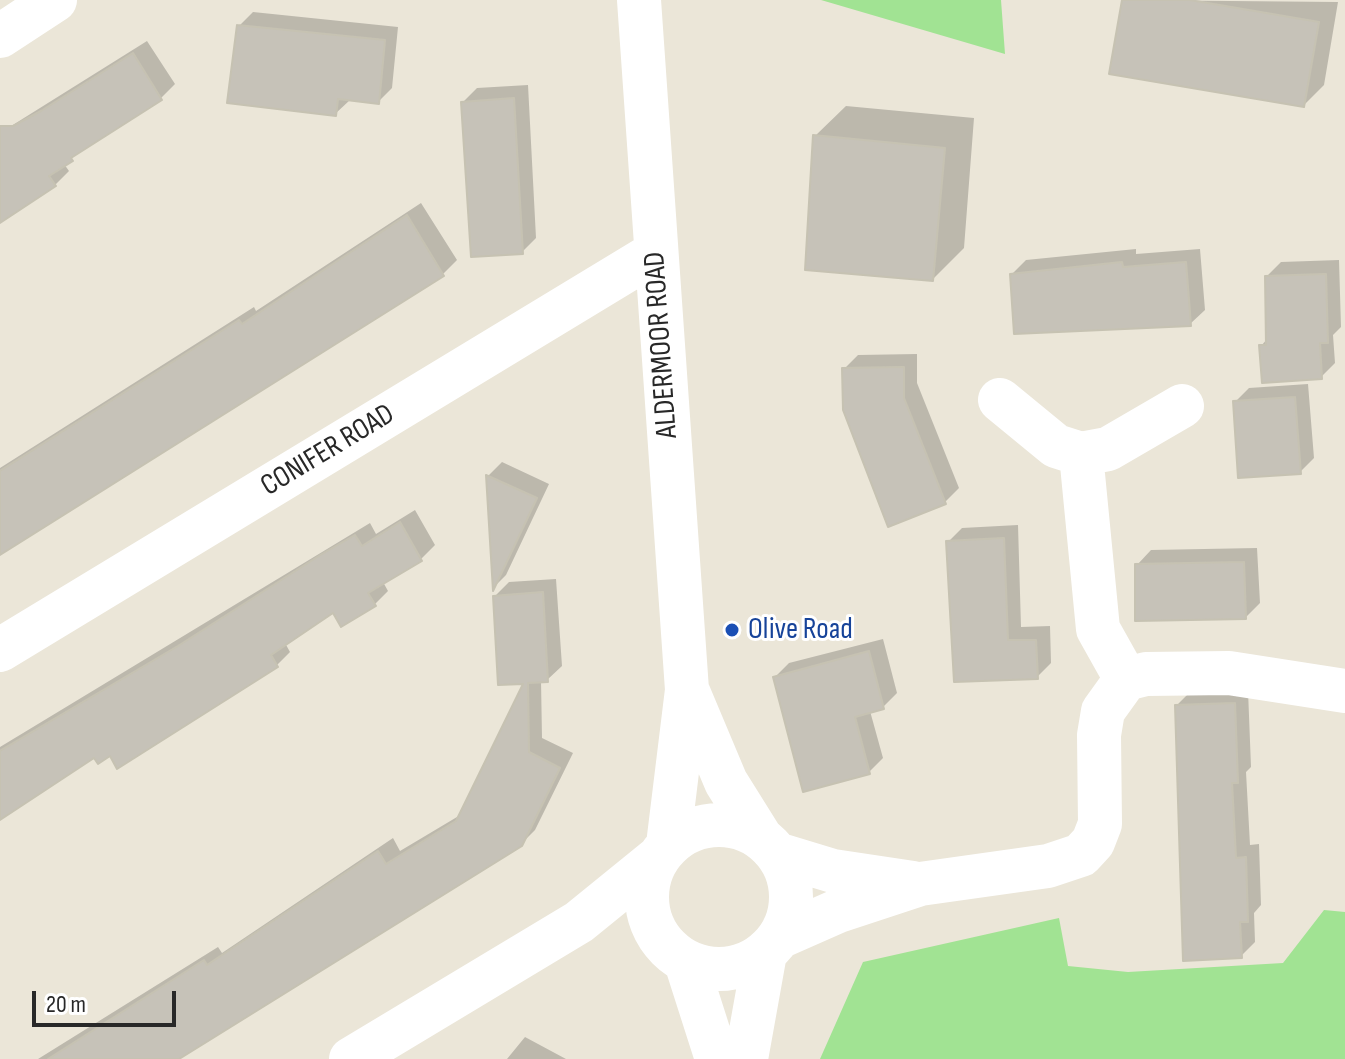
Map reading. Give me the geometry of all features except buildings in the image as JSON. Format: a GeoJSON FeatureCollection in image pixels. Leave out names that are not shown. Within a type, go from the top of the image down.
{"type":"FeatureCollection","features":[{"type":"Feature","properties":{"kind":"street"},"geometry":{"type":"LineString","coordinates":[[0,36],[55,0]]}},
{"type":"Feature","properties":{"kind":"street","name":"ALDERMOOR ROAD"},"geometry":{"type":"LineString","coordinates":[[639,0],[687,690],[664,851]]}},
{"type":"Feature","properties":{"kind":"street","name":"CONIFER ROAD"},"geometry":{"type":"LineString","coordinates":[[0,650],[655,253]]}},
{"type":"Feature","properties":{"kind":"street"},"geometry":{"type":"LineString","coordinates":[[1000,400],[1056,446],[1081,454],[1108,449],[1182,406]]}},
{"type":"Feature","properties":{"kind":"street"},"geometry":{"type":"LineString","coordinates":[[1081,454],[1098,629],[1126,679]]}},
{"type":"Feature","properties":{"kind":"street"},"geometry":{"type":"LineString","coordinates":[[579,922],[718,970],[751,962],[772,945],[838,911],[920,884],[1048,866],[1081,855],[1093,842],[1100,824],[1099,735],[1103,711],[1126,679],[1146,674],[1229,673],[1345,691]]}},
{"type":"Feature","properties":{"kind":"street","name":"ALDERMOOR ROAD"},"geometry":{"type":"LineString","coordinates":[[687,690],[726,782],[769,846]]}},
{"type":"Feature","properties":{"kind":"street"},"geometry":{"type":"LineString","coordinates":[[351,1059],[579,922],[682,834],[713,824],[747,830],[769,846],[833,871],[920,884]]}},
{"type":"Feature","properties":{"kind":"street"},"geometry":{"type":"LineString","coordinates":[[746,1059],[772,945],[788,918],[792,896],[787,874],[769,846]]}},
{"type":"Feature","properties":{"kind":"street"},"geometry":{"type":"LineString","coordinates":[[664,851],[649,879],[647,903],[652,926],[676,954],[717,1059]]}},
{"type":"Feature","properties":{"kind":"green space"},"geometry":{"type":"Polygon","coordinates":[[[821,0],[1001,0],[1005,54],[821,0]]]}},
{"type":"Feature","properties":{"kind":"green space"},"geometry":{"type":"Polygon","coordinates":[[[1324,910],[1345,912],[1345,1059],[820,1059],[863,962],[1059,918],[1068,966],[1128,972],[1283,963],[1324,910]]]}},
{"type":"Feature","properties":{"kind":"place","name":"Olive Road"},"geometry":{"type":"Point","coordinates":[732,630]}}]}
